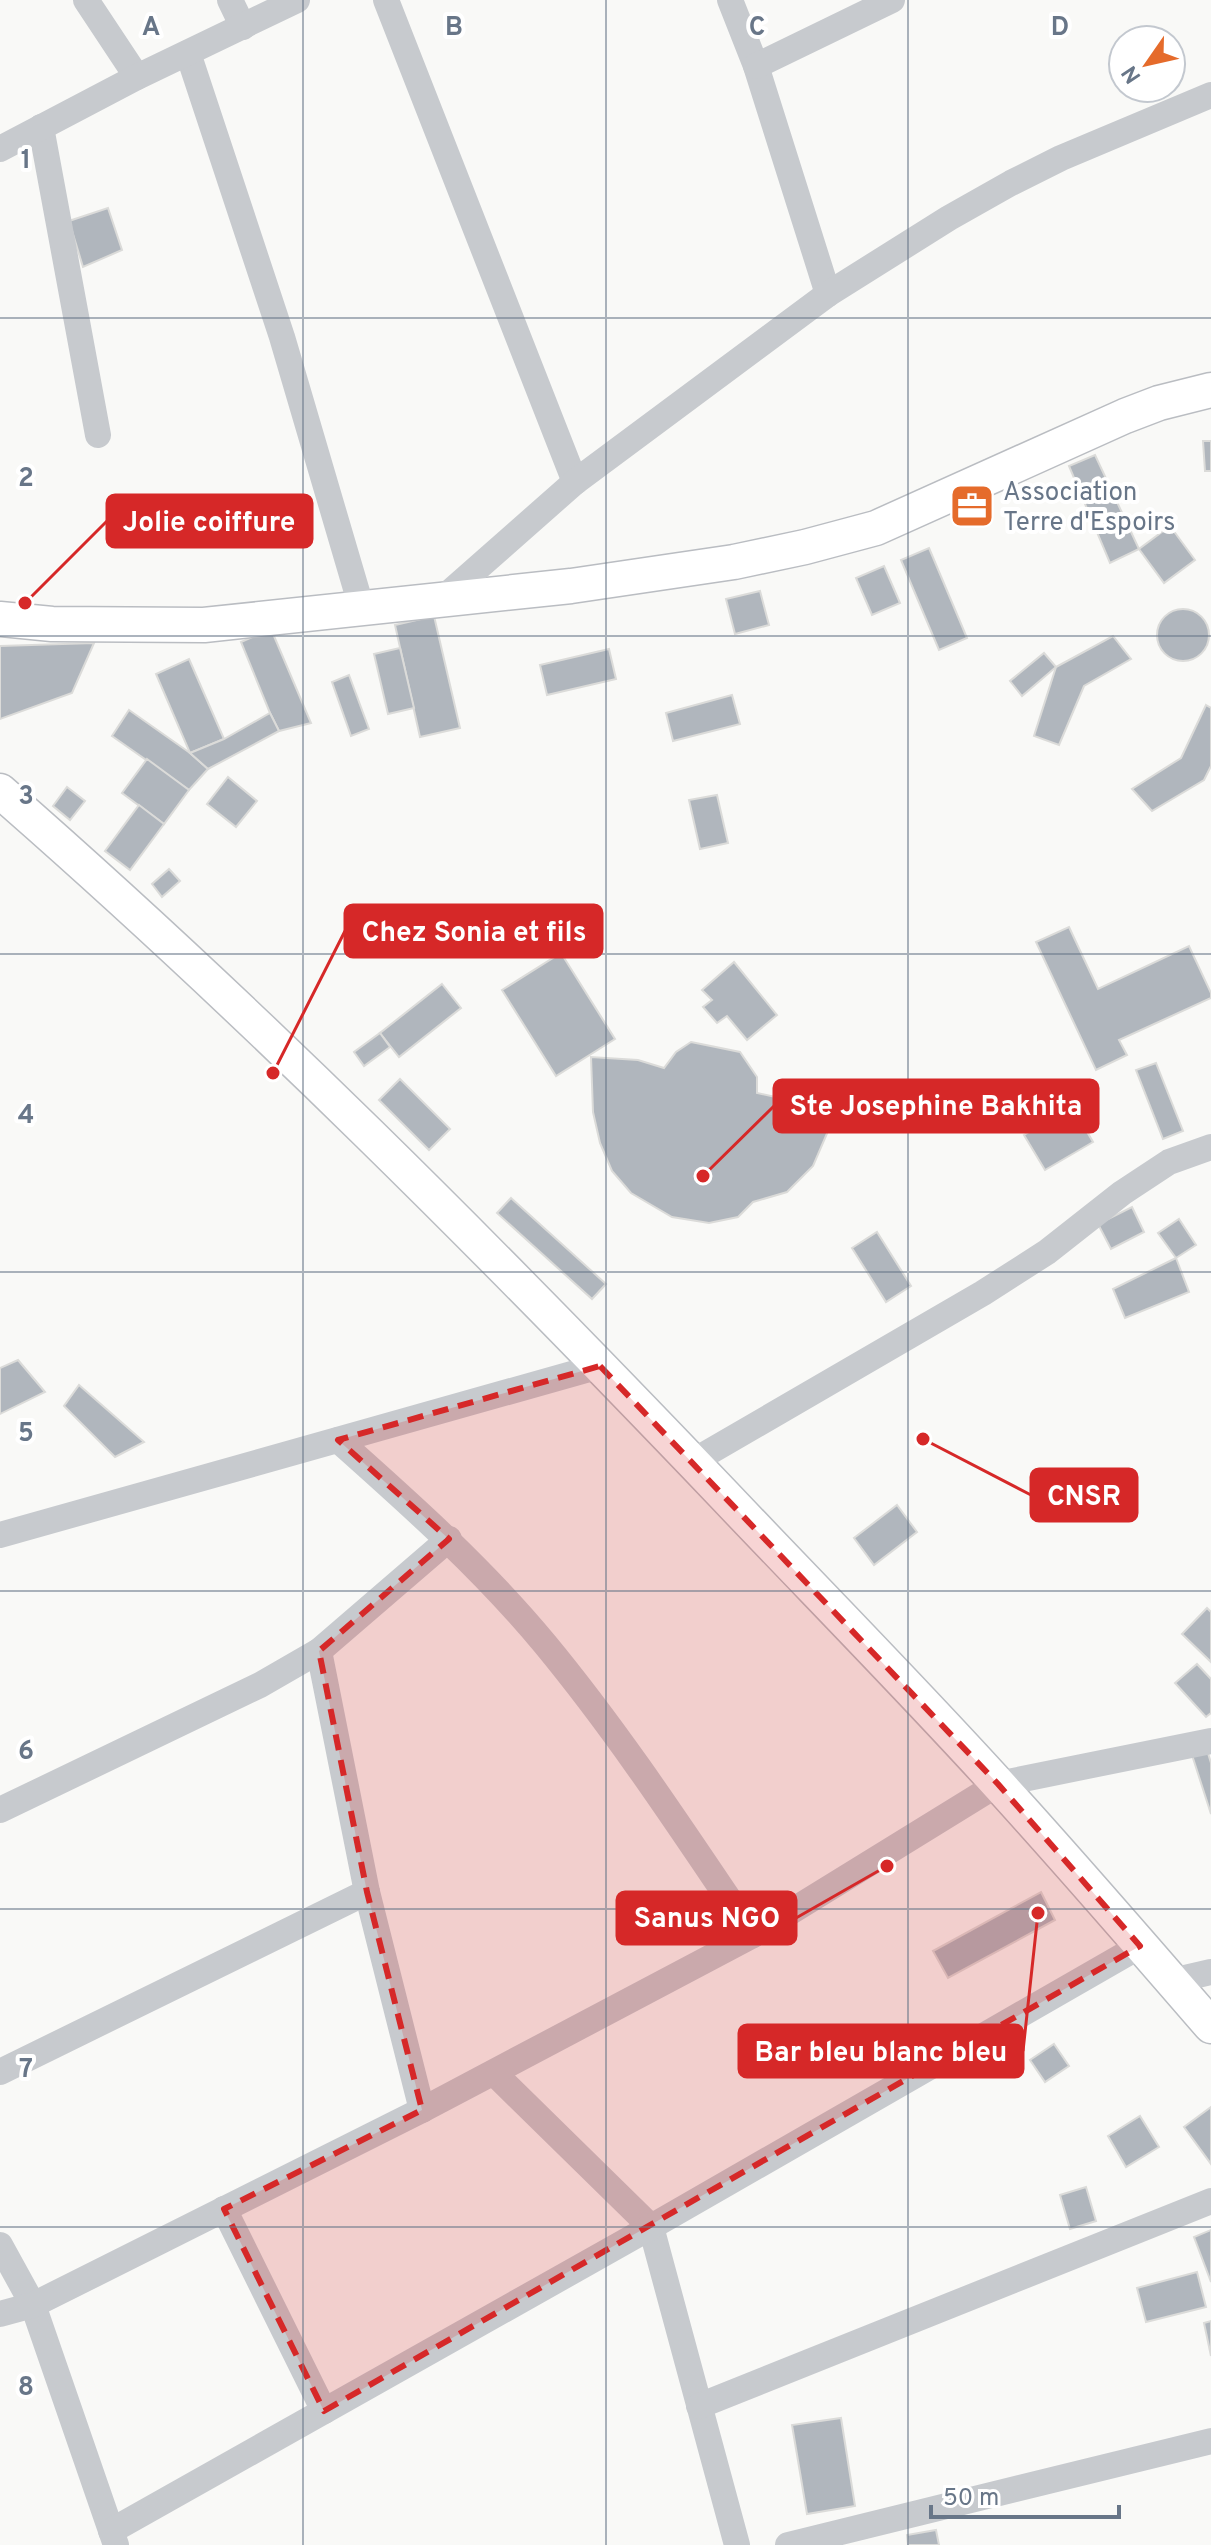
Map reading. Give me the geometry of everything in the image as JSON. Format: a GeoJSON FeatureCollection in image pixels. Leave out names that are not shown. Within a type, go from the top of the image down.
{"type":"FeatureCollection","features":[{"type":"Feature","properties":{"kind":"main road"},"geometry":{"type":"LineString","coordinates":[[0,619],[52,624],[204,625],[440,601],[734,562],[849,536],[909,515],[1125,416],[1159,403],[1211,390]]}},
{"type":"Feature","properties":{"kind":"main road"},"geometry":{"type":"LineString","coordinates":[[0,791],[206,977],[430,1194],[600,1366],[998,1784],[1211,2026]]}},
{"type":"Feature","properties":{"kind":"street"},"geometry":{"type":"LineString","coordinates":[[86,0],[137,77]]}},
{"type":"Feature","properties":{"kind":"street"},"geometry":{"type":"LineString","coordinates":[[230,0],[243,27]]}},
{"type":"Feature","properties":{"kind":"street"},"geometry":{"type":"LineString","coordinates":[[0,149],[137,77],[297,0]]}},
{"type":"Feature","properties":{"kind":"street"},"geometry":{"type":"LineString","coordinates":[[386,0],[575,482]]}},
{"type":"Feature","properties":{"kind":"street"},"geometry":{"type":"LineString","coordinates":[[730,0],[756,66],[828,294]]}},
{"type":"Feature","properties":{"kind":"street"},"geometry":{"type":"LineString","coordinates":[[756,66],[892,0]]}},
{"type":"Feature","properties":{"kind":"street"},"geometry":{"type":"LineString","coordinates":[[188,53],[282,337],[362,609]]}},
{"type":"Feature","properties":{"kind":"street"},"geometry":{"type":"LineString","coordinates":[[440,601],[575,482],[828,294],[1011,183],[1061,158],[1211,95]]}},
{"type":"Feature","properties":{"kind":"street"},"geometry":{"type":"LineString","coordinates":[[41,127],[98,435]]}},
{"type":"Feature","properties":{"kind":"street"},"geometry":{"type":"LineString","coordinates":[[692,1462],[983,1293],[1047,1252],[1122,1193],[1169,1162],[1211,1147]]}},
{"type":"Feature","properties":{"kind":"street"},"geometry":{"type":"LineString","coordinates":[[0,1535],[600,1366]]}},
{"type":"Feature","properties":{"kind":"street"},"geometry":{"type":"LineString","coordinates":[[338,1440],[449,1539],[543,1641],[586,1694],[753,1935]]}},
{"type":"Feature","properties":{"kind":"street"},"geometry":{"type":"LineString","coordinates":[[0,1810],[260,1685],[319,1651],[449,1539]]}},
{"type":"Feature","properties":{"kind":"street"},"geometry":{"type":"LineString","coordinates":[[319,1651],[367,1892],[422,2110]]}},
{"type":"Feature","properties":{"kind":"street"},"geometry":{"type":"LineString","coordinates":[[0,2314],[33,2305],[494,2073],[753,1935],[998,1784],[1211,1741]]}},
{"type":"Feature","properties":{"kind":"street"},"geometry":{"type":"LineString","coordinates":[[0,2072],[367,1892]]}},
{"type":"Feature","properties":{"kind":"street"},"geometry":{"type":"LineString","coordinates":[[0,2245],[33,2305],[114,2538],[324,2411],[1140,1946]]}},
{"type":"Feature","properties":{"kind":"street"},"geometry":{"type":"LineString","coordinates":[[1172,1981],[1211,1972]]}},
{"type":"Feature","properties":{"kind":"street"},"geometry":{"type":"LineString","coordinates":[[494,2073],[651,2227],[737,2545]]}},
{"type":"Feature","properties":{"kind":"street"},"geometry":{"type":"LineString","coordinates":[[699,2406],[1211,2201]]}},
{"type":"Feature","properties":{"kind":"street"},"geometry":{"type":"LineString","coordinates":[[224,2209],[324,2411]]}},
{"type":"Feature","properties":{"kind":"street"},"geometry":{"type":"LineString","coordinates":[[788,2545],[1211,2441]]}},
{"type":"Feature","properties":{"kind":"highlighted area"},"geometry":{"type":"Polygon","coordinates":[[[600,1366],[998,1784],[1140,1946],[324,2411],[224,2209],[422,2110],[367,1892],[319,1651],[449,1539],[338,1440],[600,1366]]]}},
{"type":"Feature","properties":{"kind":"building"},"geometry":{"type":"Polygon","coordinates":[[[108,208],[122,250],[83,267],[69,221],[108,208]]]}},
{"type":"Feature","properties":{"kind":"building"},"geometry":{"type":"Polygon","coordinates":[[[1203,441],[1211,441],[1211,471],[1205,471],[1203,441]]]}},
{"type":"Feature","properties":{"kind":"building"},"geometry":{"type":"Polygon","coordinates":[[[1095,455],[1139,549],[1110,563],[1069,466],[1095,455]]]}},
{"type":"Feature","properties":{"kind":"building"},"geometry":{"type":"Polygon","coordinates":[[[1170,526],[1195,560],[1164,583],[1139,549],[1170,526]]]}},
{"type":"Feature","properties":{"kind":"building"},"geometry":{"type":"Polygon","coordinates":[[[929,548],[967,638],[939,650],[901,560],[929,548]]]}},
{"type":"Feature","properties":{"kind":"building"},"geometry":{"type":"Polygon","coordinates":[[[884,566],[900,603],[872,615],[856,578],[884,566]]]}},
{"type":"Feature","properties":{"kind":"building"},"geometry":{"type":"Polygon","coordinates":[[[760,591],[769,625],[735,634],[726,599],[760,591]]]}},
{"type":"Feature","properties":{"kind":"building"},"geometry":{"type":"Polygon","coordinates":[[[1183,609],[1201,617],[1209,635],[1201,653],[1183,661],[1165,653],[1157,635],[1165,617],[1183,609]]]}},
{"type":"Feature","properties":{"kind":"building"},"geometry":{"type":"Polygon","coordinates":[[[434,616],[460,728],[420,737],[395,625],[434,616]]]}},
{"type":"Feature","properties":{"kind":"building"},"geometry":{"type":"Polygon","coordinates":[[[271,629],[311,723],[279,731],[241,642],[271,629]]]}},
{"type":"Feature","properties":{"kind":"building"},"geometry":{"type":"Polygon","coordinates":[[[1113,636],[1131,659],[1084,686],[1059,745],[1034,736],[1056,667],[1113,636]]]}},
{"type":"Feature","properties":{"kind":"building"},"geometry":{"type":"Polygon","coordinates":[[[94,643],[72,693],[0,719],[0,646],[94,643]]]}},
{"type":"Feature","properties":{"kind":"building"},"geometry":{"type":"Polygon","coordinates":[[[400,648],[414,708],[388,714],[374,654],[400,648]]]}},
{"type":"Feature","properties":{"kind":"building"},"geometry":{"type":"Polygon","coordinates":[[[609,649],[616,679],[547,695],[540,665],[609,649]]]}},
{"type":"Feature","properties":{"kind":"building"},"geometry":{"type":"Polygon","coordinates":[[[1044,653],[1056,667],[1022,696],[1010,681],[1044,653]]]}},
{"type":"Feature","properties":{"kind":"building"},"geometry":{"type":"Polygon","coordinates":[[[189,659],[224,739],[190,753],[156,674],[189,659]]]}},
{"type":"Feature","properties":{"kind":"building"},"geometry":{"type":"Polygon","coordinates":[[[349,675],[369,729],[351,736],[332,682],[349,675]]]}},
{"type":"Feature","properties":{"kind":"building"},"geometry":{"type":"Polygon","coordinates":[[[732,695],[740,724],[673,741],[666,713],[732,695]]]}},
{"type":"Feature","properties":{"kind":"building"},"geometry":{"type":"Polygon","coordinates":[[[1206,705],[1211,708],[1211,766],[1204,780],[1152,811],[1132,789],[1181,758],[1206,705]]]}},
{"type":"Feature","properties":{"kind":"building"},"geometry":{"type":"Polygon","coordinates":[[[129,710],[208,769],[189,790],[112,736],[129,710]]]}},
{"type":"Feature","properties":{"kind":"building"},"geometry":{"type":"Polygon","coordinates":[[[270,713],[279,731],[208,769],[190,753],[224,739],[270,713]]]}},
{"type":"Feature","properties":{"kind":"building"},"geometry":{"type":"Polygon","coordinates":[[[147,759],[189,790],[164,824],[122,793],[147,759]]]}},
{"type":"Feature","properties":{"kind":"building"},"geometry":{"type":"Polygon","coordinates":[[[228,777],[257,801],[236,827],[207,804],[228,777]]]}},
{"type":"Feature","properties":{"kind":"building"},"geometry":{"type":"Polygon","coordinates":[[[67,787],[85,801],[70,820],[53,806],[67,787]]]}},
{"type":"Feature","properties":{"kind":"building"},"geometry":{"type":"Polygon","coordinates":[[[717,795],[728,843],[700,849],[689,800],[717,795]]]}},
{"type":"Feature","properties":{"kind":"building"},"geometry":{"type":"Polygon","coordinates":[[[139,805],[164,824],[130,870],[105,851],[139,805]]]}},
{"type":"Feature","properties":{"kind":"building"},"geometry":{"type":"Polygon","coordinates":[[[169,869],[180,881],[162,897],[152,884],[169,869]]]}},
{"type":"Feature","properties":{"kind":"building"},"geometry":{"type":"Polygon","coordinates":[[[1069,927],[1098,989],[1189,946],[1211,998],[1119,1040],[1127,1055],[1096,1070],[1036,942],[1069,927]]]}},
{"type":"Feature","properties":{"kind":"building"},"geometry":{"type":"Polygon","coordinates":[[[561,953],[615,1039],[556,1076],[502,990],[561,953]]]}},
{"type":"Feature","properties":{"kind":"building"},"geometry":{"type":"Polygon","coordinates":[[[734,962],[777,1015],[747,1040],[727,1016],[717,1023],[703,1007],[712,1000],[702,990],[734,962]]]}},
{"type":"Feature","properties":{"kind":"building"},"geometry":{"type":"Polygon","coordinates":[[[442,984],[461,1008],[399,1057],[380,1033],[442,984]]]}},
{"type":"Feature","properties":{"kind":"building"},"geometry":{"type":"Polygon","coordinates":[[[380,1033],[390,1047],[364,1066],[354,1052],[380,1033]]]}},
{"type":"Feature","properties":{"kind":"building"},"geometry":{"type":"Polygon","coordinates":[[[691,1042],[740,1052],[757,1077],[757,1093],[838,1108],[813,1166],[787,1192],[753,1202],[738,1217],[709,1223],[672,1217],[631,1193],[612,1171],[600,1143],[593,1112],[591,1057],[638,1060],[664,1068],[676,1052],[691,1042]]]}},
{"type":"Feature","properties":{"kind":"building"},"geometry":{"type":"Polygon","coordinates":[[[1156,1063],[1183,1131],[1163,1139],[1136,1070],[1156,1063]]]}},
{"type":"Feature","properties":{"kind":"building"},"geometry":{"type":"Polygon","coordinates":[[[400,1079],[450,1129],[429,1150],[379,1100],[400,1079]]]}},
{"type":"Feature","properties":{"kind":"building"},"geometry":{"type":"Polygon","coordinates":[[[1072,1106],[1093,1142],[1045,1170],[1024,1135],[1072,1106]]]}},
{"type":"Feature","properties":{"kind":"building"},"geometry":{"type":"Polygon","coordinates":[[[511,1198],[606,1284],[592,1299],[497,1213],[511,1198]]]}},
{"type":"Feature","properties":{"kind":"building"},"geometry":{"type":"Polygon","coordinates":[[[1132,1207],[1144,1232],[1111,1249],[1098,1224],[1132,1207]]]}},
{"type":"Feature","properties":{"kind":"building"},"geometry":{"type":"Polygon","coordinates":[[[1179,1219],[1196,1245],[1176,1258],[1158,1233],[1179,1219]]]}},
{"type":"Feature","properties":{"kind":"building"},"geometry":{"type":"Polygon","coordinates":[[[877,1232],[911,1286],[886,1302],[852,1248],[877,1232]]]}},
{"type":"Feature","properties":{"kind":"building"},"geometry":{"type":"Polygon","coordinates":[[[1176,1258],[1189,1292],[1125,1318],[1113,1289],[1176,1258]]]}},
{"type":"Feature","properties":{"kind":"building"},"geometry":{"type":"Polygon","coordinates":[[[18,1360],[45,1392],[0,1414],[0,1368],[18,1360]]]}},
{"type":"Feature","properties":{"kind":"building"},"geometry":{"type":"Polygon","coordinates":[[[79,1385],[144,1442],[115,1457],[64,1406],[79,1385]]]}},
{"type":"Feature","properties":{"kind":"building"},"geometry":{"type":"Polygon","coordinates":[[[897,1505],[917,1532],[874,1565],[854,1538],[897,1505]]]}},
{"type":"Feature","properties":{"kind":"building"},"geometry":{"type":"Polygon","coordinates":[[[1207,1608],[1211,1612],[1211,1662],[1182,1634],[1207,1608]]]}},
{"type":"Feature","properties":{"kind":"building"},"geometry":{"type":"Polygon","coordinates":[[[1197,1664],[1211,1679],[1211,1713],[1206,1717],[1175,1683],[1197,1664]]]}},
{"type":"Feature","properties":{"kind":"building"},"geometry":{"type":"Polygon","coordinates":[[[1207,1750],[1211,1763],[1211,1814],[1192,1755],[1207,1750]]]}},
{"type":"Feature","properties":{"kind":"building"},"geometry":{"type":"Polygon","coordinates":[[[1041,1892],[1055,1920],[948,1978],[933,1951],[1041,1892]]]}},
{"type":"Feature","properties":{"kind":"building"},"geometry":{"type":"Polygon","coordinates":[[[1054,2044],[1069,2066],[1045,2082],[1030,2060],[1054,2044]]]}},
{"type":"Feature","properties":{"kind":"building"},"geometry":{"type":"Polygon","coordinates":[[[1211,2107],[1211,2164],[1184,2127],[1211,2107]]]}},
{"type":"Feature","properties":{"kind":"building"},"geometry":{"type":"Polygon","coordinates":[[[1140,2116],[1159,2147],[1126,2167],[1108,2136],[1140,2116]]]}},
{"type":"Feature","properties":{"kind":"building"},"geometry":{"type":"Polygon","coordinates":[[[1086,2187],[1096,2221],[1070,2229],[1060,2195],[1086,2187]]]}},
{"type":"Feature","properties":{"kind":"building"},"geometry":{"type":"Polygon","coordinates":[[[1211,2230],[1211,2282],[1194,2237],[1211,2230]]]}},
{"type":"Feature","properties":{"kind":"building"},"geometry":{"type":"Polygon","coordinates":[[[1197,2272],[1206,2307],[1146,2322],[1137,2288],[1197,2272]]]}},
{"type":"Feature","properties":{"kind":"building"},"geometry":{"type":"Polygon","coordinates":[[[1211,2321],[1211,2356],[1204,2323],[1211,2321]]]}},
{"type":"Feature","properties":{"kind":"building"},"geometry":{"type":"Polygon","coordinates":[[[841,2418],[855,2506],[807,2514],[792,2425],[841,2418]]]}},
{"type":"Feature","properties":{"kind":"building"},"geometry":{"type":"Polygon","coordinates":[[[936,2530],[939,2545],[908,2545],[907,2535],[936,2530]]]}},
{"type":"Feature","properties":{"kind":"place","name":"Association Terre d'Espoirs"},"geometry":{"type":"Point","coordinates":[972,506]}},
{"type":"Feature","properties":{"kind":"place","name":"Jolie coiffure"},"geometry":{"type":"Point","coordinates":[25,603]}},
{"type":"Feature","properties":{"kind":"place","name":"Chez Sonia et fils"},"geometry":{"type":"Point","coordinates":[273,1073]}},
{"type":"Feature","properties":{"kind":"place","name":"Ste Josephine Bakhita"},"geometry":{"type":"Point","coordinates":[703,1176]}},
{"type":"Feature","properties":{"kind":"place","name":"CNSR"},"geometry":{"type":"Point","coordinates":[923,1439]}},
{"type":"Feature","properties":{"kind":"place","name":"Sanus NGO"},"geometry":{"type":"Point","coordinates":[887,1866]}},
{"type":"Feature","properties":{"kind":"place","name":"Bar bleu blanc bleu"},"geometry":{"type":"Point","coordinates":[1038,1913]}}]}
